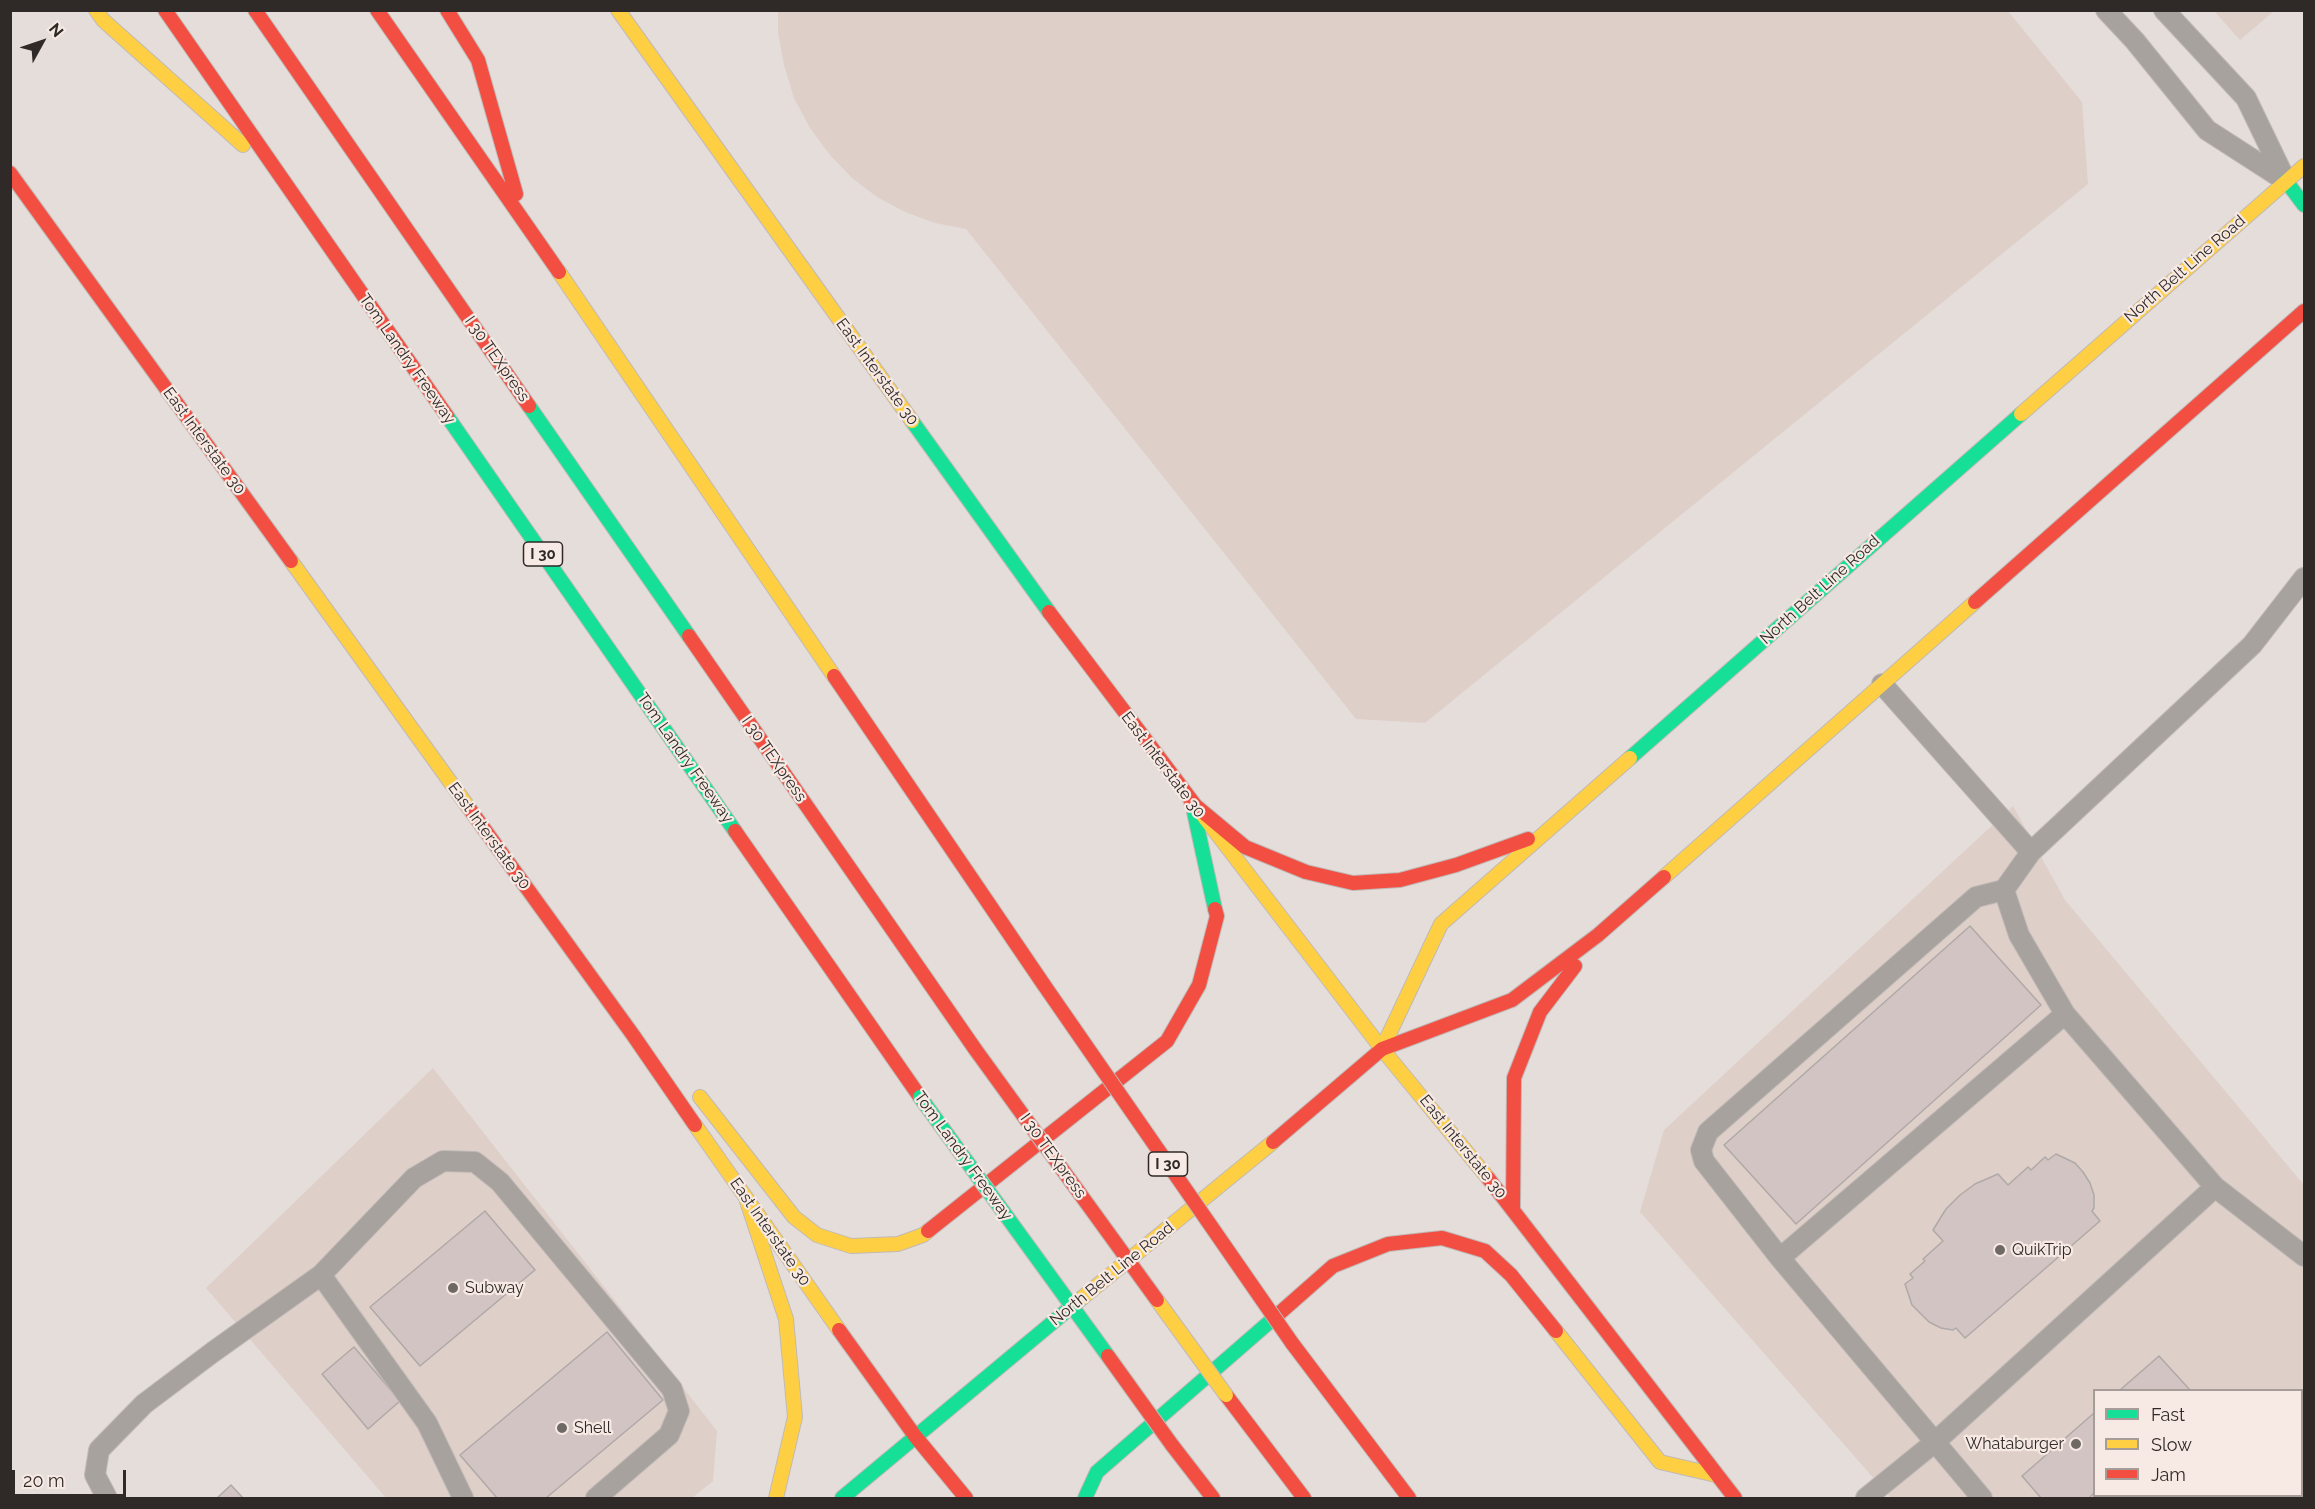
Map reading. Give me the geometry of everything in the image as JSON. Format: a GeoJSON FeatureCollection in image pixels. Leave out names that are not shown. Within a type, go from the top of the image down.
{"type":"FeatureCollection","features":[{"type":"Feature","properties":{"kind":"main road"},"geometry":{"type":"LineString","coordinates":[[96,10],[103,20],[284,181]]}},
{"type":"Feature","properties":{"kind":"main road","name":"Tom Landry Freeway"},"geometry":{"type":"LineString","coordinates":[[165,10],[920,1097],[1212,1498]]}},
{"type":"Feature","properties":{"kind":"main road","name":"I 30 TEXpress"},"geometry":{"type":"LineString","coordinates":[[255,10],[975,1048],[1226,1395],[1304,1498]]}},
{"type":"Feature","properties":{"kind":"main road","name":"I 30"},"geometry":{"type":"LineString","coordinates":[[377,10],[523,219],[1044,985],[1292,1343],[1409,1498]]}},
{"type":"Feature","properties":{"kind":"main road"},"geometry":{"type":"LineString","coordinates":[[447,10],[478,60],[523,219]]}},
{"type":"Feature","properties":{"kind":"main road","name":"East Interstate 30"},"geometry":{"type":"LineString","coordinates":[[618,10],[1061,630],[1382,1049],[1513,1208],[1735,1498]]}},
{"type":"Feature","properties":{"kind":"main road","name":"North Belt Line Road"},"geometry":{"type":"LineString","coordinates":[[1382,1049],[1441,924],[2304,166]]}},
{"type":"Feature","properties":{"kind":"main road","name":"East Interstate 30"},"geometry":{"type":"LineString","coordinates":[[10,173],[633,1035],[747,1201],[915,1436],[966,1498]]}},
{"type":"Feature","properties":{"kind":"main road"},"geometry":{"type":"LineString","coordinates":[[2286,182],[2304,206]]}},
{"type":"Feature","properties":{"kind":"main road","name":"North Belt Line Road"},"geometry":{"type":"LineString","coordinates":[[842,1498],[1382,1049],[1512,1000],[1598,935],[2304,311]]}},
{"type":"Feature","properties":{"kind":"main road"},"geometry":{"type":"LineString","coordinates":[[1191,802],[1245,847],[1306,872],[1353,883],[1400,880],[1423,874],[1456,865],[1546,832]]}},
{"type":"Feature","properties":{"kind":"main road"},"geometry":{"type":"LineString","coordinates":[[690,1084],[794,1217],[818,1235],[851,1246],[898,1244],[923,1235],[1167,1041],[1199,985],[1217,916],[1191,802]]}},
{"type":"Feature","properties":{"kind":"main road"},"geometry":{"type":"LineString","coordinates":[[1513,1208],[1514,1078],[1540,1012],[1598,935]]}},
{"type":"Feature","properties":{"kind":"main road"},"geometry":{"type":"LineString","coordinates":[[633,1035],[675,1068]]}},
{"type":"Feature","properties":{"kind":"main road"},"geometry":{"type":"LineString","coordinates":[[747,1201],[786,1319],[795,1417],[776,1498]]}},
{"type":"Feature","properties":{"kind":"main road"},"geometry":{"type":"LineString","coordinates":[[1085,1498],[1097,1472],[1333,1266],[1388,1244],[1442,1238],[1485,1251],[1511,1275],[1659,1462],[1716,1475]]}},
{"type":"Feature","properties":{"kind":"lane"},"geometry":{"type":"LineString","coordinates":[[2106,10],[2135,41],[2207,130],[2286,182]]}},
{"type":"Feature","properties":{"kind":"lane"},"geometry":{"type":"LineString","coordinates":[[2164,10],[2246,98],[2286,182]]}},
{"type":"Feature","properties":{"kind":"lane"},"geometry":{"type":"LineString","coordinates":[[1982,1498],[1780,1258],[1704,1161],[1701,1150],[1708,1132],[1976,897],[2004,890],[2031,852],[2252,645],[2304,578]]}},
{"type":"Feature","properties":{"kind":"lane"},"geometry":{"type":"LineString","coordinates":[[1882,684],[2031,852]]}},
{"type":"Feature","properties":{"kind":"lane"},"geometry":{"type":"LineString","coordinates":[[2004,890],[2019,934],[2065,1014],[2215,1187],[2304,1256]]}},
{"type":"Feature","properties":{"kind":"lane"},"geometry":{"type":"LineString","coordinates":[[1780,1258],[2065,1014]]}},
{"type":"Feature","properties":{"kind":"lane"},"geometry":{"type":"LineString","coordinates":[[107,1498],[95,1475],[99,1450],[144,1404],[321,1275],[414,1178],[443,1161],[475,1162],[500,1182],[672,1389],[679,1411],[669,1435],[596,1498]]}},
{"type":"Feature","properties":{"kind":"lane"},"geometry":{"type":"LineString","coordinates":[[1866,1498],[1935,1442],[2215,1187]]}},
{"type":"Feature","properties":{"kind":"lane"},"geometry":{"type":"LineString","coordinates":[[321,1275],[428,1423],[463,1498]]}},
{"type":"Feature","properties":{"kind":"shaded area"},"geometry":{"type":"Polygon","coordinates":[[[778,11],[2008,11],[2082,102],[2088,184],[1425,723],[1356,719],[966,229],[935,223],[905,212],[877,197],[852,178],[830,155],[810,128],[794,98],[784,65],[778,32],[778,11]]]}},
{"type":"Feature","properties":{"kind":"shaded area"},"geometry":{"type":"Polygon","coordinates":[[[2214,11],[2274,11],[2240,40],[2214,11]]]}},
{"type":"Feature","properties":{"kind":"shaded area"},"geometry":{"type":"Polygon","coordinates":[[[2013,806],[2065,900],[2304,1185],[2304,1498],[1891,1498],[1640,1212],[1664,1130],[2013,806]]]}},
{"type":"Feature","properties":{"kind":"shaded area"},"geometry":{"type":"Polygon","coordinates":[[[433,1068],[717,1431],[713,1481],[692,1498],[386,1498],[206,1288],[433,1068]]]}},
{"type":"Feature","properties":{"kind":"building"},"geometry":{"type":"Polygon","coordinates":[[[1970,926],[2041,1005],[1796,1224],[1724,1145],[1970,926]]]}},
{"type":"Feature","properties":{"kind":"building","name":"QuikTrip"},"geometry":{"type":"Polygon","coordinates":[[[2056,1154],[2075,1163],[2083,1172],[2094,1195],[2092,1211],[2100,1221],[1965,1338],[1956,1328],[1953,1330],[1941,1328],[1929,1322],[1912,1305],[1905,1284],[1913,1278],[1910,1274],[1925,1261],[1923,1259],[1943,1241],[1933,1230],[1946,1209],[1975,1184],[1998,1174],[2008,1185],[2028,1167],[2031,1170],[2045,1157],[2048,1160],[2056,1154]]]}},
{"type":"Feature","properties":{"kind":"building","name":"Subway"},"geometry":{"type":"Polygon","coordinates":[[[485,1211],[535,1270],[420,1366],[370,1307],[485,1211]]]}},
{"type":"Feature","properties":{"kind":"building","name":"Shell"},"geometry":{"type":"Polygon","coordinates":[[[607,1332],[663,1400],[546,1498],[497,1498],[460,1455],[607,1332]]]}},
{"type":"Feature","properties":{"kind":"building"},"geometry":{"type":"Polygon","coordinates":[[[354,1347],[400,1401],[368,1429],[322,1374],[354,1347]]]}},
{"type":"Feature","properties":{"kind":"building"},"geometry":{"type":"Polygon","coordinates":[[[2159,1356],[2189,1389],[2121,1389],[2159,1356]]]}},
{"type":"Feature","properties":{"kind":"building","name":"Whataburger"},"geometry":{"type":"Polygon","coordinates":[[[2093,1414],[2093,1494],[2089,1498],[2041,1498],[2022,1476],[2093,1414]]]}},
{"type":"Feature","properties":{"kind":"building"},"geometry":{"type":"Polygon","coordinates":[[[231,1485],[243,1498],[217,1498],[231,1485]]]}},
{"type":"Feature","properties":{"kind":"traffic: fast"},"geometry":{"type":"LineString","coordinates":[[2286,181],[2304,205]]}},
{"type":"Feature","properties":{"kind":"traffic: fast"},"geometry":{"type":"LineString","coordinates":[[529,406],[689,636]]}},
{"type":"Feature","properties":{"kind":"traffic: fast"},"geometry":{"type":"LineString","coordinates":[[1630,758],[2021,414]]}},
{"type":"Feature","properties":{"kind":"traffic: fast"},"geometry":{"type":"LineString","coordinates":[[447,416],[735,831]]}},
{"type":"Feature","properties":{"kind":"traffic: fast"},"geometry":{"type":"LineString","coordinates":[[912,421],[1049,612]]}},
{"type":"Feature","properties":{"kind":"traffic: fast"},"geometry":{"type":"LineString","coordinates":[[1194,812],[1215,909]]}},
{"type":"Feature","properties":{"kind":"traffic: fast"},"geometry":{"type":"LineString","coordinates":[[920,1097],[1108,1356]]}},
{"type":"Feature","properties":{"kind":"traffic: fast"},"geometry":{"type":"LineString","coordinates":[[842,1498],[1082,1298]]}},
{"type":"Feature","properties":{"kind":"traffic: fast"},"geometry":{"type":"LineString","coordinates":[[1085,1498],[1097,1472],[1274,1318]]}},
{"type":"Feature","properties":{"kind":"traffic: slow"},"geometry":{"type":"LineString","coordinates":[[96,10],[103,20],[243,145]]}},
{"type":"Feature","properties":{"kind":"traffic: slow"},"geometry":{"type":"LineString","coordinates":[[618,10],[912,421]]}},
{"type":"Feature","properties":{"kind":"traffic: slow"},"geometry":{"type":"LineString","coordinates":[[2021,414],[2304,166]]}},
{"type":"Feature","properties":{"kind":"traffic: slow"},"geometry":{"type":"LineString","coordinates":[[559,272],[834,676]]}},
{"type":"Feature","properties":{"kind":"traffic: slow"},"geometry":{"type":"LineString","coordinates":[[291,561],[469,808]]}},
{"type":"Feature","properties":{"kind":"traffic: slow"},"geometry":{"type":"LineString","coordinates":[[1664,877],[1975,602]]}},
{"type":"Feature","properties":{"kind":"traffic: slow"},"geometry":{"type":"LineString","coordinates":[[1382,1049],[1441,924],[1630,758]]}},
{"type":"Feature","properties":{"kind":"traffic: slow"},"geometry":{"type":"LineString","coordinates":[[1198,809],[1382,1049],[1488,1178]]}},
{"type":"Feature","properties":{"kind":"traffic: slow"},"geometry":{"type":"LineString","coordinates":[[700,1097],[794,1217],[817,1235],[851,1246],[898,1244],[928,1231]]}},
{"type":"Feature","properties":{"kind":"traffic: slow"},"geometry":{"type":"LineString","coordinates":[[695,1125],[839,1330]]}},
{"type":"Feature","properties":{"kind":"traffic: slow"},"geometry":{"type":"LineString","coordinates":[[1082,1298],[1273,1142]]}},
{"type":"Feature","properties":{"kind":"traffic: slow"},"geometry":{"type":"LineString","coordinates":[[747,1201],[786,1319],[795,1417],[776,1498]]}},
{"type":"Feature","properties":{"kind":"traffic: slow"},"geometry":{"type":"LineString","coordinates":[[1157,1300],[1226,1395]]}},
{"type":"Feature","properties":{"kind":"traffic: slow"},"geometry":{"type":"LineString","coordinates":[[1556,1331],[1660,1462],[1716,1475]]}},
{"type":"Feature","properties":{"kind":"traffic: jam"},"geometry":{"type":"LineString","coordinates":[[165,10],[447,416]]}},
{"type":"Feature","properties":{"kind":"traffic: jam"},"geometry":{"type":"LineString","coordinates":[[255,10],[529,406]]}},
{"type":"Feature","properties":{"kind":"traffic: jam"},"geometry":{"type":"LineString","coordinates":[[377,10],[559,272]]}},
{"type":"Feature","properties":{"kind":"traffic: jam"},"geometry":{"type":"LineString","coordinates":[[447,10],[478,60],[516,194]]}},
{"type":"Feature","properties":{"kind":"traffic: jam"},"geometry":{"type":"LineString","coordinates":[[10,173],[291,561]]}},
{"type":"Feature","properties":{"kind":"traffic: jam"},"geometry":{"type":"LineString","coordinates":[[1975,602],[2304,311]]}},
{"type":"Feature","properties":{"kind":"traffic: jam"},"geometry":{"type":"LineString","coordinates":[[1049,612],[1198,809]]}},
{"type":"Feature","properties":{"kind":"traffic: jam"},"geometry":{"type":"LineString","coordinates":[[689,636],[975,1049]]}},
{"type":"Feature","properties":{"kind":"traffic: jam"},"geometry":{"type":"LineString","coordinates":[[834,676],[1044,985]]}},
{"type":"Feature","properties":{"kind":"traffic: jam"},"geometry":{"type":"LineString","coordinates":[[1191,802],[1245,847],[1306,872],[1353,883],[1400,880],[1456,865],[1528,839]]}},
{"type":"Feature","properties":{"kind":"traffic: jam"},"geometry":{"type":"LineString","coordinates":[[469,808],[695,1125]]}},
{"type":"Feature","properties":{"kind":"traffic: jam"},"geometry":{"type":"LineString","coordinates":[[735,831],[920,1097]]}},
{"type":"Feature","properties":{"kind":"traffic: jam"},"geometry":{"type":"LineString","coordinates":[[1273,1142],[1382,1049],[1512,1000],[1598,935],[1664,877]]}},
{"type":"Feature","properties":{"kind":"traffic: jam"},"geometry":{"type":"LineString","coordinates":[[928,1231],[1167,1041],[1199,985],[1217,916],[1215,909]]}},
{"type":"Feature","properties":{"kind":"traffic: jam"},"geometry":{"type":"LineString","coordinates":[[1513,1208],[1514,1078],[1540,1012],[1575,966]]}},
{"type":"Feature","properties":{"kind":"traffic: jam"},"geometry":{"type":"LineString","coordinates":[[1044,985],[1292,1343]]}},
{"type":"Feature","properties":{"kind":"traffic: jam"},"geometry":{"type":"LineString","coordinates":[[975,1049],[1157,1300]]}},
{"type":"Feature","properties":{"kind":"traffic: jam"},"geometry":{"type":"LineString","coordinates":[[1488,1178],[1735,1498]]}},
{"type":"Feature","properties":{"kind":"traffic: jam"},"geometry":{"type":"LineString","coordinates":[[1274,1318],[1333,1266],[1388,1244],[1442,1238],[1485,1251],[1511,1275],[1556,1331]]}},
{"type":"Feature","properties":{"kind":"traffic: jam"},"geometry":{"type":"LineString","coordinates":[[839,1330],[915,1436],[966,1498]]}},
{"type":"Feature","properties":{"kind":"traffic: jam"},"geometry":{"type":"LineString","coordinates":[[1292,1343],[1409,1498]]}},
{"type":"Feature","properties":{"kind":"traffic: jam"},"geometry":{"type":"LineString","coordinates":[[1108,1356],[1172,1445]]}},
{"type":"Feature","properties":{"kind":"traffic: jam"},"geometry":{"type":"LineString","coordinates":[[1226,1395],[1304,1498]]}},
{"type":"Feature","properties":{"kind":"traffic: jam"},"geometry":{"type":"LineString","coordinates":[[1172,1445],[1213,1498]]}},
{"type":"Feature","properties":{"kind":"place","name":"QuikTrip"},"geometry":{"type":"Point","coordinates":[2000,1250]}},
{"type":"Feature","properties":{"kind":"place","name":"Subway"},"geometry":{"type":"Point","coordinates":[453,1288]}},
{"type":"Feature","properties":{"kind":"place","name":"Shell"},"geometry":{"type":"Point","coordinates":[562,1428]}},
{"type":"Feature","properties":{"kind":"place","name":"Whataburger"},"geometry":{"type":"Point","coordinates":[2076,1444]}}]}
